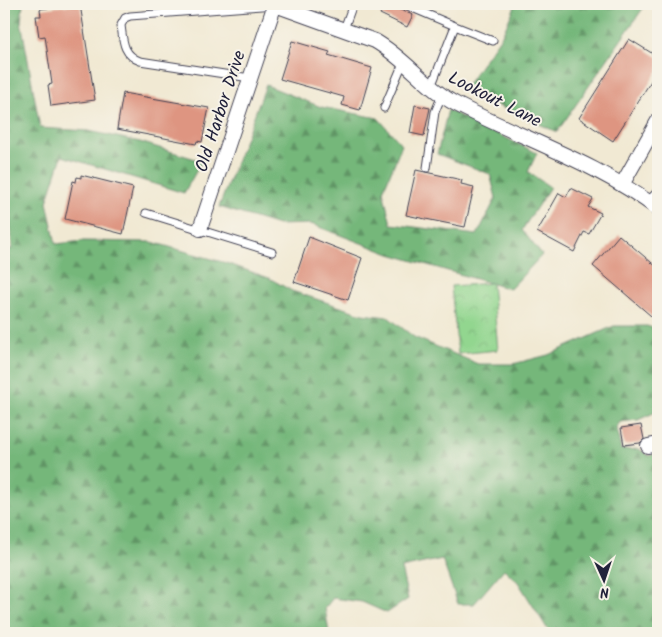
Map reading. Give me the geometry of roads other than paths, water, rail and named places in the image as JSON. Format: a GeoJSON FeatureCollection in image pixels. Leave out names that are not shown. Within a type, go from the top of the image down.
{"type":"FeatureCollection","features":[{"type":"Feature","properties":{"kind":"street","name":"Lookout Lane"},"geometry":{"type":"LineString","coordinates":[[275,4],[376,41],[389,49],[437,91],[623,183],[653,205]]}},
{"type":"Feature","properties":{"kind":"street","name":"Old Harbor Drive"},"geometry":{"type":"LineString","coordinates":[[200,229],[275,4]]}},
{"type":"Feature","properties":{"kind":"street"},"geometry":{"type":"LineString","coordinates":[[623,183],[658,121]]}},
{"type":"Feature","properties":{"kind":"lane"},"geometry":{"type":"LineString","coordinates":[[250,78],[131,58],[125,51],[121,25],[125,18],[130,16],[275,4]]}},
{"type":"Feature","properties":{"kind":"lane"},"geometry":{"type":"LineString","coordinates":[[344,29],[353,4]]}},
{"type":"Feature","properties":{"kind":"lane"},"geometry":{"type":"LineString","coordinates":[[403,4],[493,41]]}},
{"type":"Feature","properties":{"kind":"lane"},"geometry":{"type":"LineString","coordinates":[[427,168],[437,91],[455,26]]}},
{"type":"Feature","properties":{"kind":"lane"},"geometry":{"type":"LineString","coordinates":[[384,108],[403,63]]}},
{"type":"Feature","properties":{"kind":"lane"},"geometry":{"type":"LineString","coordinates":[[653,205],[658,191]]}},
{"type":"Feature","properties":{"kind":"lane"},"geometry":{"type":"LineString","coordinates":[[146,213],[272,252]]}}]}
